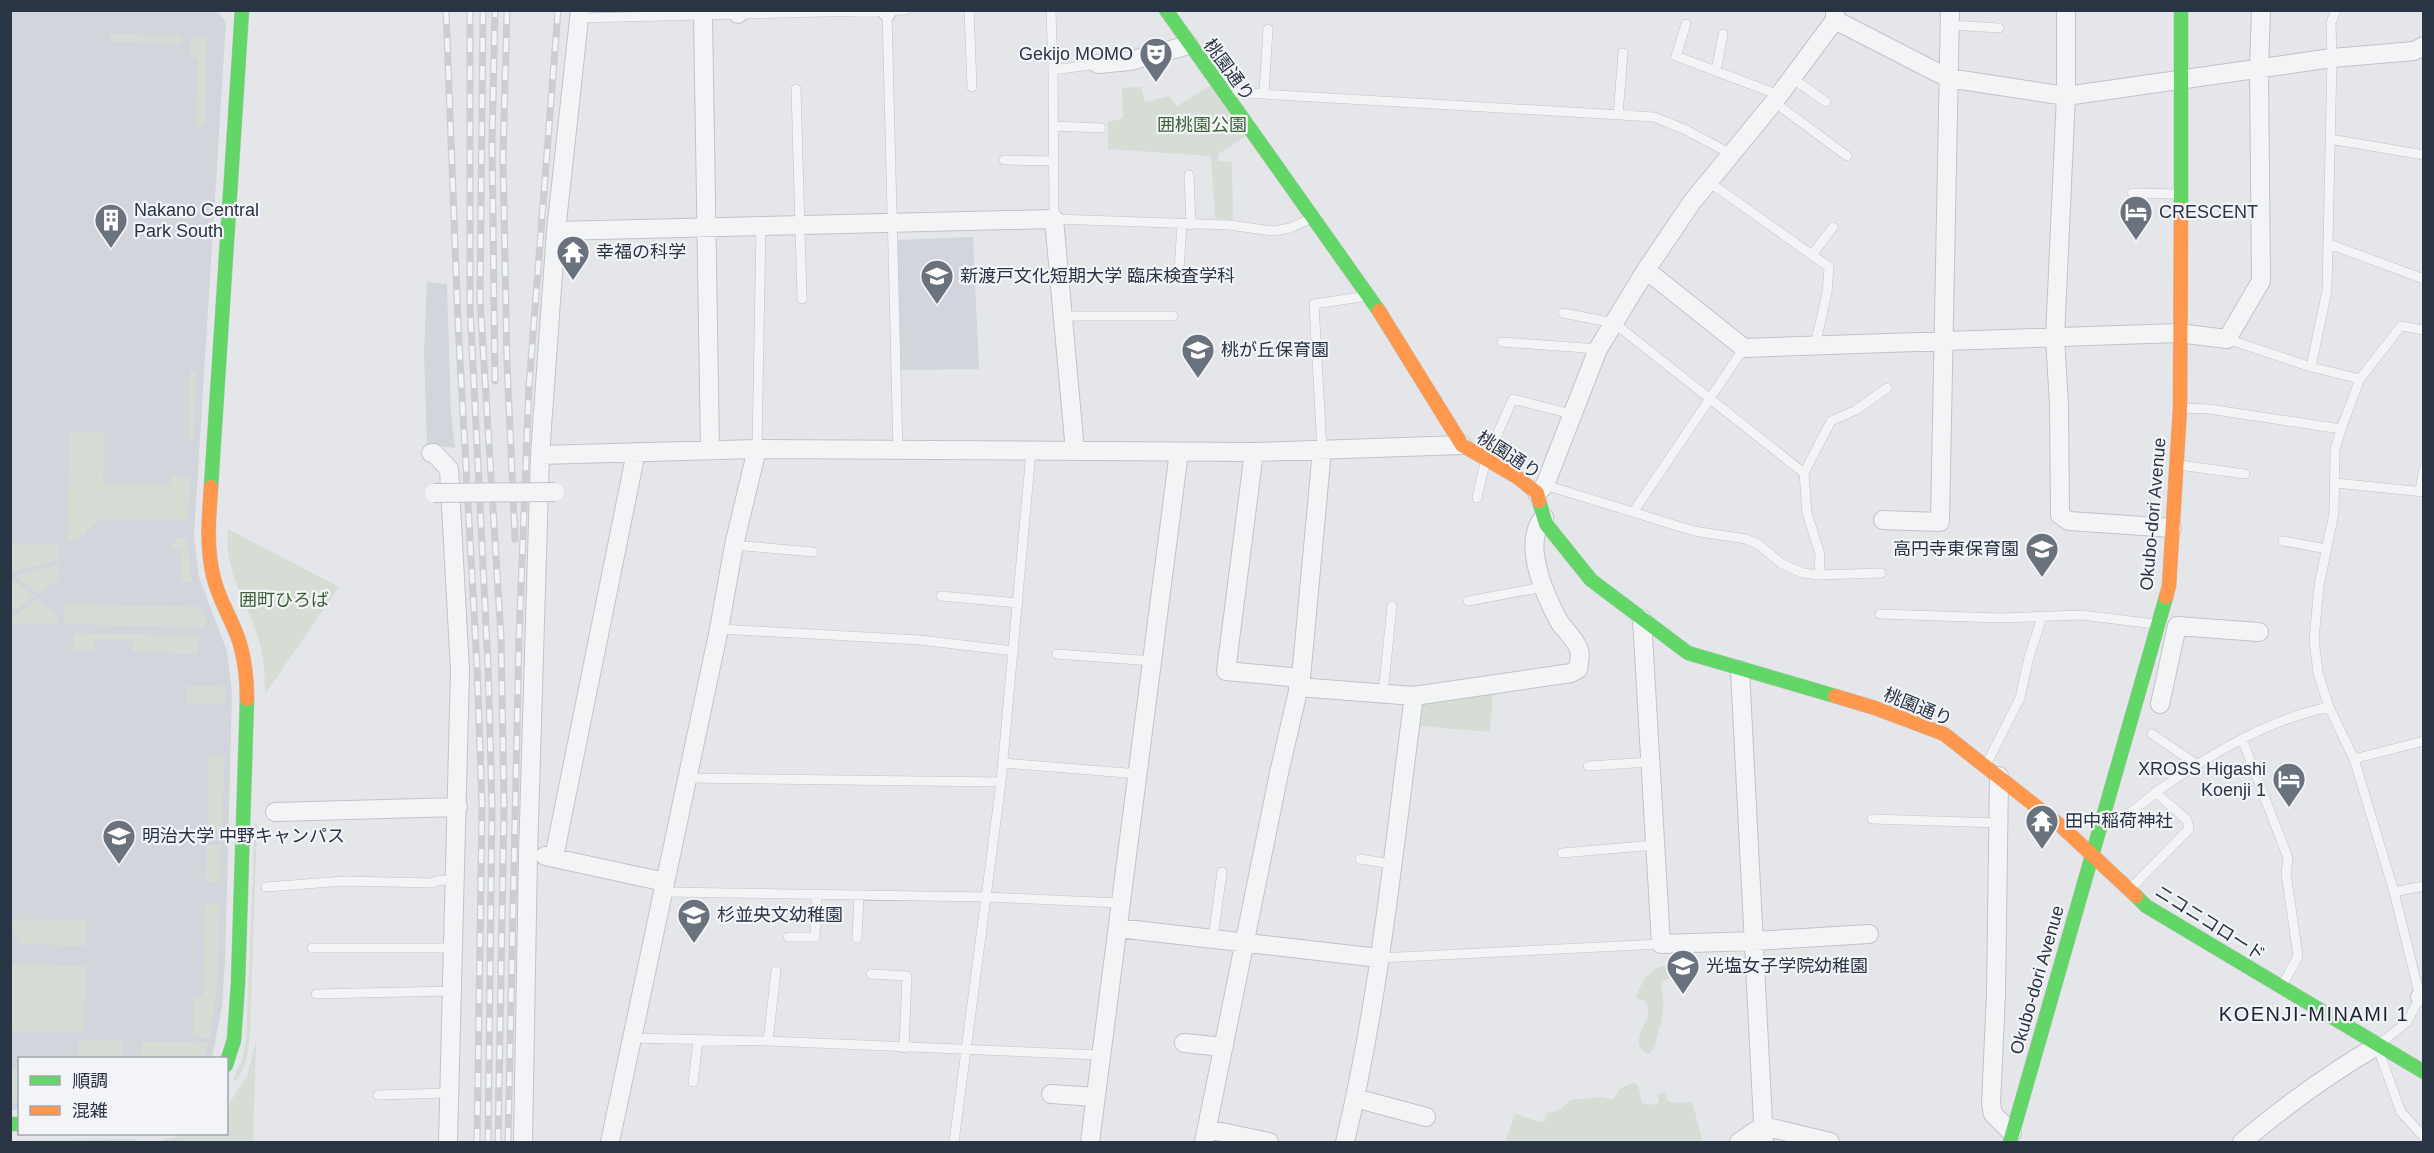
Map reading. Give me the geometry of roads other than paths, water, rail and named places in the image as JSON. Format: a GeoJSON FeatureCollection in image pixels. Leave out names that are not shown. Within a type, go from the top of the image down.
{"type":"FeatureCollection","features":[{"type":"Feature","properties":{"kind":"street"},"geometry":{"type":"LineString","coordinates":[[228,1059],[234,1040],[238,983],[247,683],[240,644],[212,573],[208,535],[242,10]]}},
{"type":"Feature","properties":{"kind":"street","name":"桃園通り"},"geometry":{"type":"LineString","coordinates":[[1166,10],[1311,217],[1370,296],[1461,445],[1541,489],[1546,524],[1591,580],[1688,653],[1875,708],[1944,734],[1992,771]]}},
{"type":"Feature","properties":{"kind":"street"},"geometry":{"type":"LineString","coordinates":[[2066,10],[2066,96],[2055,338],[2059,405],[2060,515],[2069,521],[2172,528]]}},
{"type":"Feature","properties":{"kind":"street","name":"Okubo-dori Avenue"},"geometry":{"type":"LineString","coordinates":[[2011,1138],[2169,586],[2180,408],[2178,333],[2181,10]]}},
{"type":"Feature","properties":{"kind":"street"},"geometry":{"type":"LineString","coordinates":[[1646,270],[1744,348],[2178,333],[2227,339],[2261,281],[2259,69],[2261,10]]}},
{"type":"Feature","properties":{"kind":"street"},"geometry":{"type":"LineString","coordinates":[[523,1143],[528,855],[540,455],[556,231],[580,14]]}},
{"type":"Feature","properties":{"kind":"street"},"geometry":{"type":"LineString","coordinates":[[704,15],[710,450]]}},
{"type":"Feature","properties":{"kind":"street"},"geometry":{"type":"LineString","coordinates":[[1541,489],[1598,349],[1646,270],[1692,202],[1792,78],[1835,15],[1948,78],[2066,96],[2332,58],[2414,51],[2424,46]]}},
{"type":"Feature","properties":{"kind":"street"},"geometry":{"type":"LineString","coordinates":[[1883,520],[1940,522],[1950,18]]}},
{"type":"Feature","properties":{"kind":"street"},"geometry":{"type":"LineString","coordinates":[[1098,64],[1131,60],[1189,45]]}},
{"type":"Feature","properties":{"kind":"street"},"geometry":{"type":"LineString","coordinates":[[556,231],[1054,219],[1075,451]]}},
{"type":"Feature","properties":{"kind":"street"},"geometry":{"type":"LineString","coordinates":[[540,455],[710,450],[1254,452],[1461,445]]}},
{"type":"Feature","properties":{"kind":"street"},"geometry":{"type":"LineString","coordinates":[[610,1143],[630,1038],[665,887],[719,629],[734,545],[757,450]]}},
{"type":"Feature","properties":{"kind":"street"},"geometry":{"type":"LineString","coordinates":[[1269,1142],[1206,1136],[1299,683],[1322,450]]}},
{"type":"Feature","properties":{"kind":"street"},"geometry":{"type":"LineString","coordinates":[[1090,1143],[1118,928],[1119,903],[1139,774],[1179,452]]}},
{"type":"Feature","properties":{"kind":"street"},"geometry":{"type":"LineString","coordinates":[[1254,452],[1226,671],[1299,683],[1414,696],[1571,673],[1578,669],[1579,650],[1560,622],[1534,559],[1537,525],[1544,517]]}},
{"type":"Feature","properties":{"kind":"street"},"geometry":{"type":"LineString","coordinates":[[431,453],[434,453],[449,469],[459,628],[458,807],[448,1143]]}},
{"type":"Feature","properties":{"kind":"street"},"geometry":{"type":"LineString","coordinates":[[554,856],[636,453]]}},
{"type":"Feature","properties":{"kind":"street"},"geometry":{"type":"LineString","coordinates":[[434,493],[555,492]]}},
{"type":"Feature","properties":{"kind":"street"},"geometry":{"type":"LineString","coordinates":[[1642,619],[1660,944],[1754,941],[1869,933]]}},
{"type":"Feature","properties":{"kind":"street"},"geometry":{"type":"LineString","coordinates":[[2160,704],[2177,626],[2259,632]]}},
{"type":"Feature","properties":{"kind":"street"},"geometry":{"type":"LineString","coordinates":[[1740,670],[1764,1134]]}},
{"type":"Feature","properties":{"kind":"street"},"geometry":{"type":"LineString","coordinates":[[1351,1141],[1355,1098],[1379,958],[1414,696]]}},
{"type":"Feature","properties":{"kind":"street"},"geometry":{"type":"LineString","coordinates":[[1992,771],[1999,823],[1996,994],[1991,1104],[1994,1114],[2011,1138]]}},
{"type":"Feature","properties":{"kind":"street","name":"ニコニコロード"},"geometry":{"type":"LineString","coordinates":[[1992,771],[2092,853],[2146,906],[2424,1072]]}},
{"type":"Feature","properties":{"kind":"street"},"geometry":{"type":"LineString","coordinates":[[275,812],[458,807]]}},
{"type":"Feature","properties":{"kind":"street"},"geometry":{"type":"LineString","coordinates":[[528,855],[554,856],[665,887]]}},
{"type":"Feature","properties":{"kind":"street"},"geometry":{"type":"LineString","coordinates":[[1118,928],[1379,958]]}},
{"type":"Feature","properties":{"kind":"street"},"geometry":{"type":"LineString","coordinates":[[1184,1043],[1224,1047]]}},
{"type":"Feature","properties":{"kind":"street"},"geometry":{"type":"LineString","coordinates":[[2242,1143],[2336,1069],[2378,1046]]}},
{"type":"Feature","properties":{"kind":"street"},"geometry":{"type":"LineString","coordinates":[[1051,1094],[1095,1097]]}},
{"type":"Feature","properties":{"kind":"street"},"geometry":{"type":"LineString","coordinates":[[1355,1098],[1426,1117]]}},
{"type":"Feature","properties":{"kind":"street"},"geometry":{"type":"LineString","coordinates":[[1739,1143],[1764,1134],[1830,1143]]}},
{"type":"Feature","properties":{"kind":"lane"},"geometry":{"type":"LineString","coordinates":[[969,10],[972,87]]}},
{"type":"Feature","properties":{"kind":"lane"},"geometry":{"type":"LineString","coordinates":[[1050,10],[1053,70],[1054,219],[1229,225],[1273,231],[1290,228],[1311,217]]}},
{"type":"Feature","properties":{"kind":"lane"},"geometry":{"type":"LineString","coordinates":[[2310,367],[2327,290],[2331,23],[2336,10]]}},
{"type":"Feature","properties":{"kind":"lane"},"geometry":{"type":"LineString","coordinates":[[580,14],[704,15],[738,12],[893,11],[891,223],[898,451]]}},
{"type":"Feature","properties":{"kind":"lane"},"geometry":{"type":"LineString","coordinates":[[1950,18],[1999,28]]}},
{"type":"Feature","properties":{"kind":"lane"},"geometry":{"type":"LineString","coordinates":[[1686,24],[1676,56],[1776,98],[1847,156]]}},
{"type":"Feature","properties":{"kind":"lane"},"geometry":{"type":"LineString","coordinates":[[1264,93],[1268,29]]}},
{"type":"Feature","properties":{"kind":"lane"},"geometry":{"type":"LineString","coordinates":[[1716,71],[1723,34]]}},
{"type":"Feature","properties":{"kind":"lane"},"geometry":{"type":"LineString","coordinates":[[1618,115],[1623,53]]}},
{"type":"Feature","properties":{"kind":"lane"},"geometry":{"type":"LineString","coordinates":[[1053,70],[1098,64]]}},
{"type":"Feature","properties":{"kind":"lane"},"geometry":{"type":"LineString","coordinates":[[1792,78],[1826,102]]}},
{"type":"Feature","properties":{"kind":"lane"},"geometry":{"type":"LineString","coordinates":[[796,89],[802,299]]}},
{"type":"Feature","properties":{"kind":"lane"},"geometry":{"type":"LineString","coordinates":[[1224,92],[1654,117],[1686,130],[1731,154]]}},
{"type":"Feature","properties":{"kind":"lane"},"geometry":{"type":"LineString","coordinates":[[1053,126],[1101,128]]}},
{"type":"Feature","properties":{"kind":"lane"},"geometry":{"type":"LineString","coordinates":[[2330,139],[2424,155]]}},
{"type":"Feature","properties":{"kind":"lane"},"geometry":{"type":"LineString","coordinates":[[1004,160],[1054,161]]}},
{"type":"Feature","properties":{"kind":"lane"},"geometry":{"type":"LineString","coordinates":[[1179,271],[1187,225],[1189,175]]}},
{"type":"Feature","properties":{"kind":"lane"},"geometry":{"type":"LineString","coordinates":[[1709,182],[1829,267],[1827,293],[1815,346]]}},
{"type":"Feature","properties":{"kind":"lane"},"geometry":{"type":"LineString","coordinates":[[2132,193],[2180,194]]}},
{"type":"Feature","properties":{"kind":"lane"},"geometry":{"type":"LineString","coordinates":[[757,450],[761,225]]}},
{"type":"Feature","properties":{"kind":"lane"},"geometry":{"type":"LineString","coordinates":[[1812,255],[1833,227]]}},
{"type":"Feature","properties":{"kind":"lane"},"geometry":{"type":"LineString","coordinates":[[2329,244],[2424,279]]}},
{"type":"Feature","properties":{"kind":"lane"},"geometry":{"type":"LineString","coordinates":[[1322,450],[1314,304],[1370,296]]}},
{"type":"Feature","properties":{"kind":"lane"},"geometry":{"type":"LineString","coordinates":[[1563,313],[1614,323],[1804,473]]}},
{"type":"Feature","properties":{"kind":"lane"},"geometry":{"type":"LineString","coordinates":[[1063,316],[1173,316]]}},
{"type":"Feature","properties":{"kind":"lane"},"geometry":{"type":"LineString","coordinates":[[2424,330],[2401,326],[2360,379],[2341,429],[2335,450],[2336,483],[2333,524],[2319,586],[2314,639],[2318,673],[2329,707],[2354,759],[2394,892],[2422,997],[2407,1022],[2378,1046],[2401,1112],[2424,1137]]}},
{"type":"Feature","properties":{"kind":"lane"},"geometry":{"type":"LineString","coordinates":[[2227,339],[2310,367],[2360,379]]}},
{"type":"Feature","properties":{"kind":"lane"},"geometry":{"type":"LineString","coordinates":[[1502,342],[1598,349]]}},
{"type":"Feature","properties":{"kind":"lane"},"geometry":{"type":"LineString","coordinates":[[1634,511],[1744,348]]}},
{"type":"Feature","properties":{"kind":"lane"},"geometry":{"type":"LineString","coordinates":[[1819,575],[1820,554],[1807,513],[1804,473],[1831,421],[1856,410],[1887,388]]}},
{"type":"Feature","properties":{"kind":"lane"},"geometry":{"type":"LineString","coordinates":[[1477,498],[1486,459],[1513,399],[1571,414]]}},
{"type":"Feature","properties":{"kind":"lane"},"geometry":{"type":"LineString","coordinates":[[2180,408],[2209,409],[2341,429]]}},
{"type":"Feature","properties":{"kind":"lane"},"geometry":{"type":"LineString","coordinates":[[954,1143],[1001,782],[1031,452]]}},
{"type":"Feature","properties":{"kind":"lane"},"geometry":{"type":"LineString","coordinates":[[2176,465],[2245,474]]}},
{"type":"Feature","properties":{"kind":"lane"},"geometry":{"type":"LineString","coordinates":[[2336,483],[2422,491],[2424,468]]}},
{"type":"Feature","properties":{"kind":"lane"},"geometry":{"type":"LineString","coordinates":[[1541,489],[1634,511],[1694,531],[1746,539],[1758,544],[1782,564],[1803,573],[1819,575],[1881,573]]}},
{"type":"Feature","properties":{"kind":"lane"},"geometry":{"type":"LineString","coordinates":[[2283,541],[2327,549]]}},
{"type":"Feature","properties":{"kind":"lane"},"geometry":{"type":"LineString","coordinates":[[734,545],[813,552]]}},
{"type":"Feature","properties":{"kind":"lane"},"geometry":{"type":"LineString","coordinates":[[1468,601],[1533,589],[1542,583]]}},
{"type":"Feature","properties":{"kind":"lane"},"geometry":{"type":"LineString","coordinates":[[941,596],[1018,603]]}},
{"type":"Feature","properties":{"kind":"lane"},"geometry":{"type":"LineString","coordinates":[[1383,694],[1392,606]]}},
{"type":"Feature","properties":{"kind":"lane"},"geometry":{"type":"LineString","coordinates":[[1880,614],[2001,618],[2082,615],[2158,624]]}},
{"type":"Feature","properties":{"kind":"lane"},"geometry":{"type":"LineString","coordinates":[[1992,771],[2020,698],[2029,657],[2042,617]]}},
{"type":"Feature","properties":{"kind":"lane"},"geometry":{"type":"LineString","coordinates":[[719,629],[920,640],[1014,651]]}},
{"type":"Feature","properties":{"kind":"lane"},"geometry":{"type":"LineString","coordinates":[[1057,654],[1153,661]]}},
{"type":"Feature","properties":{"kind":"lane"},"geometry":{"type":"LineString","coordinates":[[2101,818],[2109,820],[2124,817],[2196,764],[2242,739],[2303,712],[2329,707]]}},
{"type":"Feature","properties":{"kind":"lane"},"geometry":{"type":"LineString","coordinates":[[2152,734],[2196,764]]}},
{"type":"Feature","properties":{"kind":"lane"},"geometry":{"type":"LineString","coordinates":[[2242,739],[2288,858],[2286,873],[2298,956],[2281,988]]}},
{"type":"Feature","properties":{"kind":"lane"},"geometry":{"type":"LineString","coordinates":[[2354,759],[2424,741]]}},
{"type":"Feature","properties":{"kind":"lane"},"geometry":{"type":"LineString","coordinates":[[1587,766],[1650,762]]}},
{"type":"Feature","properties":{"kind":"lane"},"geometry":{"type":"LineString","coordinates":[[1003,763],[1139,774]]}},
{"type":"Feature","properties":{"kind":"lane"},"geometry":{"type":"LineString","coordinates":[[686,778],[1001,782]]}},
{"type":"Feature","properties":{"kind":"lane"},"geometry":{"type":"LineString","coordinates":[[2129,891],[2189,829],[2187,820],[2155,792]]}},
{"type":"Feature","properties":{"kind":"lane"},"geometry":{"type":"LineString","coordinates":[[1872,819],[1999,823]]}},
{"type":"Feature","properties":{"kind":"lane"},"geometry":{"type":"LineString","coordinates":[[1562,853],[1655,845]]}},
{"type":"Feature","properties":{"kind":"lane"},"geometry":{"type":"LineString","coordinates":[[1360,859],[1391,864]]}},
{"type":"Feature","properties":{"kind":"lane"},"geometry":{"type":"LineString","coordinates":[[1213,938],[1222,872]]}},
{"type":"Feature","properties":{"kind":"lane"},"geometry":{"type":"LineString","coordinates":[[266,887],[344,881],[432,883],[439,880],[455,881]]}},
{"type":"Feature","properties":{"kind":"lane"},"geometry":{"type":"LineString","coordinates":[[2394,892],[2424,886]]}},
{"type":"Feature","properties":{"kind":"lane"},"geometry":{"type":"LineString","coordinates":[[665,887],[817,895],[987,897],[1119,903]]}},
{"type":"Feature","properties":{"kind":"lane"},"geometry":{"type":"LineString","coordinates":[[788,937],[815,937],[817,895]]}},
{"type":"Feature","properties":{"kind":"lane"},"geometry":{"type":"LineString","coordinates":[[857,938],[859,895]]}},
{"type":"Feature","properties":{"kind":"lane"},"geometry":{"type":"LineString","coordinates":[[1379,958],[1660,944]]}},
{"type":"Feature","properties":{"kind":"lane"},"geometry":{"type":"LineString","coordinates":[[312,948],[453,948]]}},
{"type":"Feature","properties":{"kind":"lane"},"geometry":{"type":"LineString","coordinates":[[768,1041],[776,971]]}},
{"type":"Feature","properties":{"kind":"lane"},"geometry":{"type":"LineString","coordinates":[[871,974],[907,976],[904,1048]]}},
{"type":"Feature","properties":{"kind":"lane"},"geometry":{"type":"LineString","coordinates":[[316,994],[452,992]]}},
{"type":"Feature","properties":{"kind":"lane"},"geometry":{"type":"LineString","coordinates":[[630,1038],[768,1041],[1100,1055]]}},
{"type":"Feature","properties":{"kind":"lane"},"geometry":{"type":"LineString","coordinates":[[693,1082],[698,1041]]}},
{"type":"Feature","properties":{"kind":"lane"},"geometry":{"type":"LineString","coordinates":[[378,1095],[448,1093]]}},
{"type":"Feature","properties":{"kind":"railway"},"geometry":{"type":"LineString","coordinates":[[446,10],[458,323],[477,666],[482,805],[477,1142]]}},
{"type":"Feature","properties":{"kind":"railway"},"geometry":{"type":"LineString","coordinates":[[470,10],[470,306],[488,665],[492,805],[488,1142]]}},
{"type":"Feature","properties":{"kind":"railway"},"geometry":{"type":"LineString","coordinates":[[483,10],[480,299],[501,637],[504,805],[498,1142]]}},
{"type":"Feature","properties":{"kind":"railway"},"geometry":{"type":"LineString","coordinates":[[495,10],[492,144],[495,381]]}},
{"type":"Feature","properties":{"kind":"railway"},"geometry":{"type":"LineString","coordinates":[[507,10],[503,157],[507,364],[515,539]]}},
{"type":"Feature","properties":{"kind":"railway"},"geometry":{"type":"LineString","coordinates":[[508,1142],[519,638],[529,386],[558,10]]}},
{"type":"Feature","properties":{"kind":"place","name":"Gekijo MOMO"},"geometry":{"type":"Point","coordinates":[1156,83]}},
{"type":"Feature","properties":{"kind":"place","name":"CRESCENT"},"geometry":{"type":"Point","coordinates":[2136,241]}},
{"type":"Feature","properties":{"kind":"place","name":"Nakano Central Park South"},"geometry":{"type":"Point","coordinates":[111,249]}},
{"type":"Feature","properties":{"kind":"place","name":"幸福の科学"},"geometry":{"type":"Point","coordinates":[573,281]}},
{"type":"Feature","properties":{"kind":"place","name":"新渡戸文化短期大学 臨床検査学科"},"geometry":{"type":"Point","coordinates":[937,305]}},
{"type":"Feature","properties":{"kind":"place","name":"桃が丘保育園"},"geometry":{"type":"Point","coordinates":[1198,379]}},
{"type":"Feature","properties":{"kind":"place","name":"高円寺東保育園"},"geometry":{"type":"Point","coordinates":[2042,578]}},
{"type":"Feature","properties":{"kind":"place","name":"XROSS Higashi Koenji 1"},"geometry":{"type":"Point","coordinates":[2289,808]}},
{"type":"Feature","properties":{"kind":"place","name":"田中稲荷神社"},"geometry":{"type":"Point","coordinates":[2042,850]}},
{"type":"Feature","properties":{"kind":"place","name":"明治大学 中野キャンパス"},"geometry":{"type":"Point","coordinates":[119,865]}},
{"type":"Feature","properties":{"kind":"place","name":"杉並央文幼稚園"},"geometry":{"type":"Point","coordinates":[694,944]}},
{"type":"Feature","properties":{"kind":"place","name":"光塩女子学院幼稚園"},"geometry":{"type":"Point","coordinates":[1683,995]}},
{"type":"Feature","properties":{"kind":"district","name":"KOENJI-MINAMI 1"},"geometry":{"type":"Point","coordinates":[2314,1014]}},
{"type":"Feature","properties":{"kind":"park label","name":"囲桃園公園"},"geometry":{"type":"Point","coordinates":[1202,125]}},
{"type":"Feature","properties":{"kind":"park label","name":"囲町ひろば"},"geometry":{"type":"Point","coordinates":[284,600]}}]}
